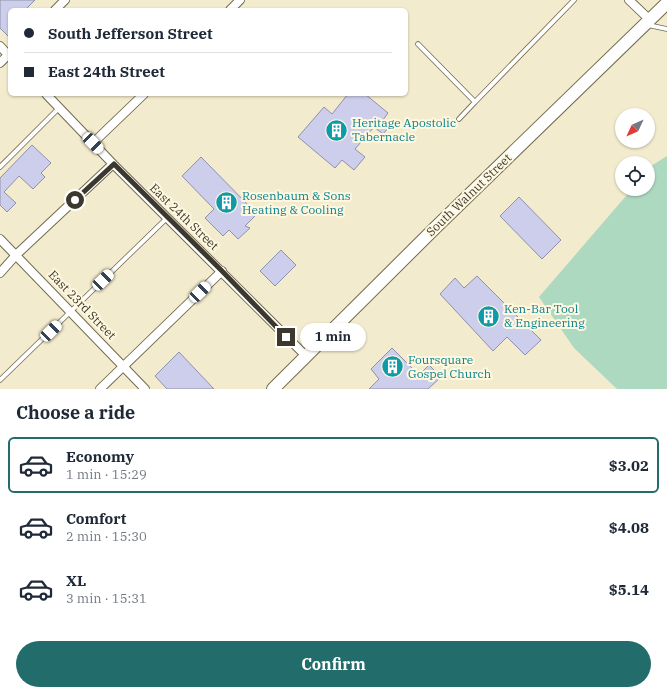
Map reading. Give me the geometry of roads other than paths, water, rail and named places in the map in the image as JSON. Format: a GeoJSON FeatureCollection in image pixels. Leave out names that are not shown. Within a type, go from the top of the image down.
{"type":"FeatureCollection","features":[{"type":"Feature","properties":{"kind":"main road","name":"South Walnut Street"},"geometry":{"type":"LineString","coordinates":[[273,389],[667,3]]}},
{"type":"Feature","properties":{"kind":"street"},"geometry":{"type":"LineString","coordinates":[[57,8],[65,0]]}},
{"type":"Feature","properties":{"kind":"street"},"geometry":{"type":"LineString","coordinates":[[232,8],[240,0]]}},
{"type":"Feature","properties":{"kind":"street"},"geometry":{"type":"LineString","coordinates":[[629,0],[647,23]]}},
{"type":"Feature","properties":{"kind":"street"},"geometry":{"type":"LineString","coordinates":[[0,46],[8,54]]}},
{"type":"Feature","properties":{"kind":"street"},"geometry":{"type":"LineString","coordinates":[[0,63],[8,56]]}},
{"type":"Feature","properties":{"kind":"street","name":"East 24th Street"},"geometry":{"type":"LineString","coordinates":[[48,96],[167,218],[222,271],[296,348],[306,356]]}},
{"type":"Feature","properties":{"kind":"street"},"geometry":{"type":"LineString","coordinates":[[93,143],[142,96]]}},
{"type":"Feature","properties":{"kind":"street"},"geometry":{"type":"LineString","coordinates":[[0,273],[16,255],[114,164]]}},
{"type":"Feature","properties":{"kind":"street","name":"East 23rd Street"},"geometry":{"type":"LineString","coordinates":[[0,239],[145,389]]}},
{"type":"Feature","properties":{"kind":"street"},"geometry":{"type":"LineString","coordinates":[[100,389],[222,271]]}},
{"type":"Feature","properties":{"kind":"lane"},"geometry":{"type":"LineString","coordinates":[[459,119],[574,0]]}},
{"type":"Feature","properties":{"kind":"lane"},"geometry":{"type":"LineString","coordinates":[[647,23],[667,29]]}},
{"type":"Feature","properties":{"kind":"lane"},"geometry":{"type":"LineString","coordinates":[[418,44],[475,102]]}},
{"type":"Feature","properties":{"kind":"lane"},"geometry":{"type":"LineString","coordinates":[[0,167],[59,108]]}},
{"type":"Feature","properties":{"kind":"lane"},"geometry":{"type":"LineString","coordinates":[[0,380],[167,218]]}},
{"type":"Feature","properties":{"kind":"place","name":"Heritage Apostolic Tabernacle"},"geometry":{"type":"Point","coordinates":[337,130]}},
{"type":"Feature","properties":{"kind":"place","name":"Rosenbaum & Sons Heating & Cooling"},"geometry":{"type":"Point","coordinates":[227,203]}},
{"type":"Feature","properties":{"kind":"place","name":"Ken-Bar Tool & Engineering"},"geometry":{"type":"Point","coordinates":[489,316]}},
{"type":"Feature","properties":{"kind":"place","name":"Foursquare Gospel Church"},"geometry":{"type":"Point","coordinates":[392,367]}}]}
